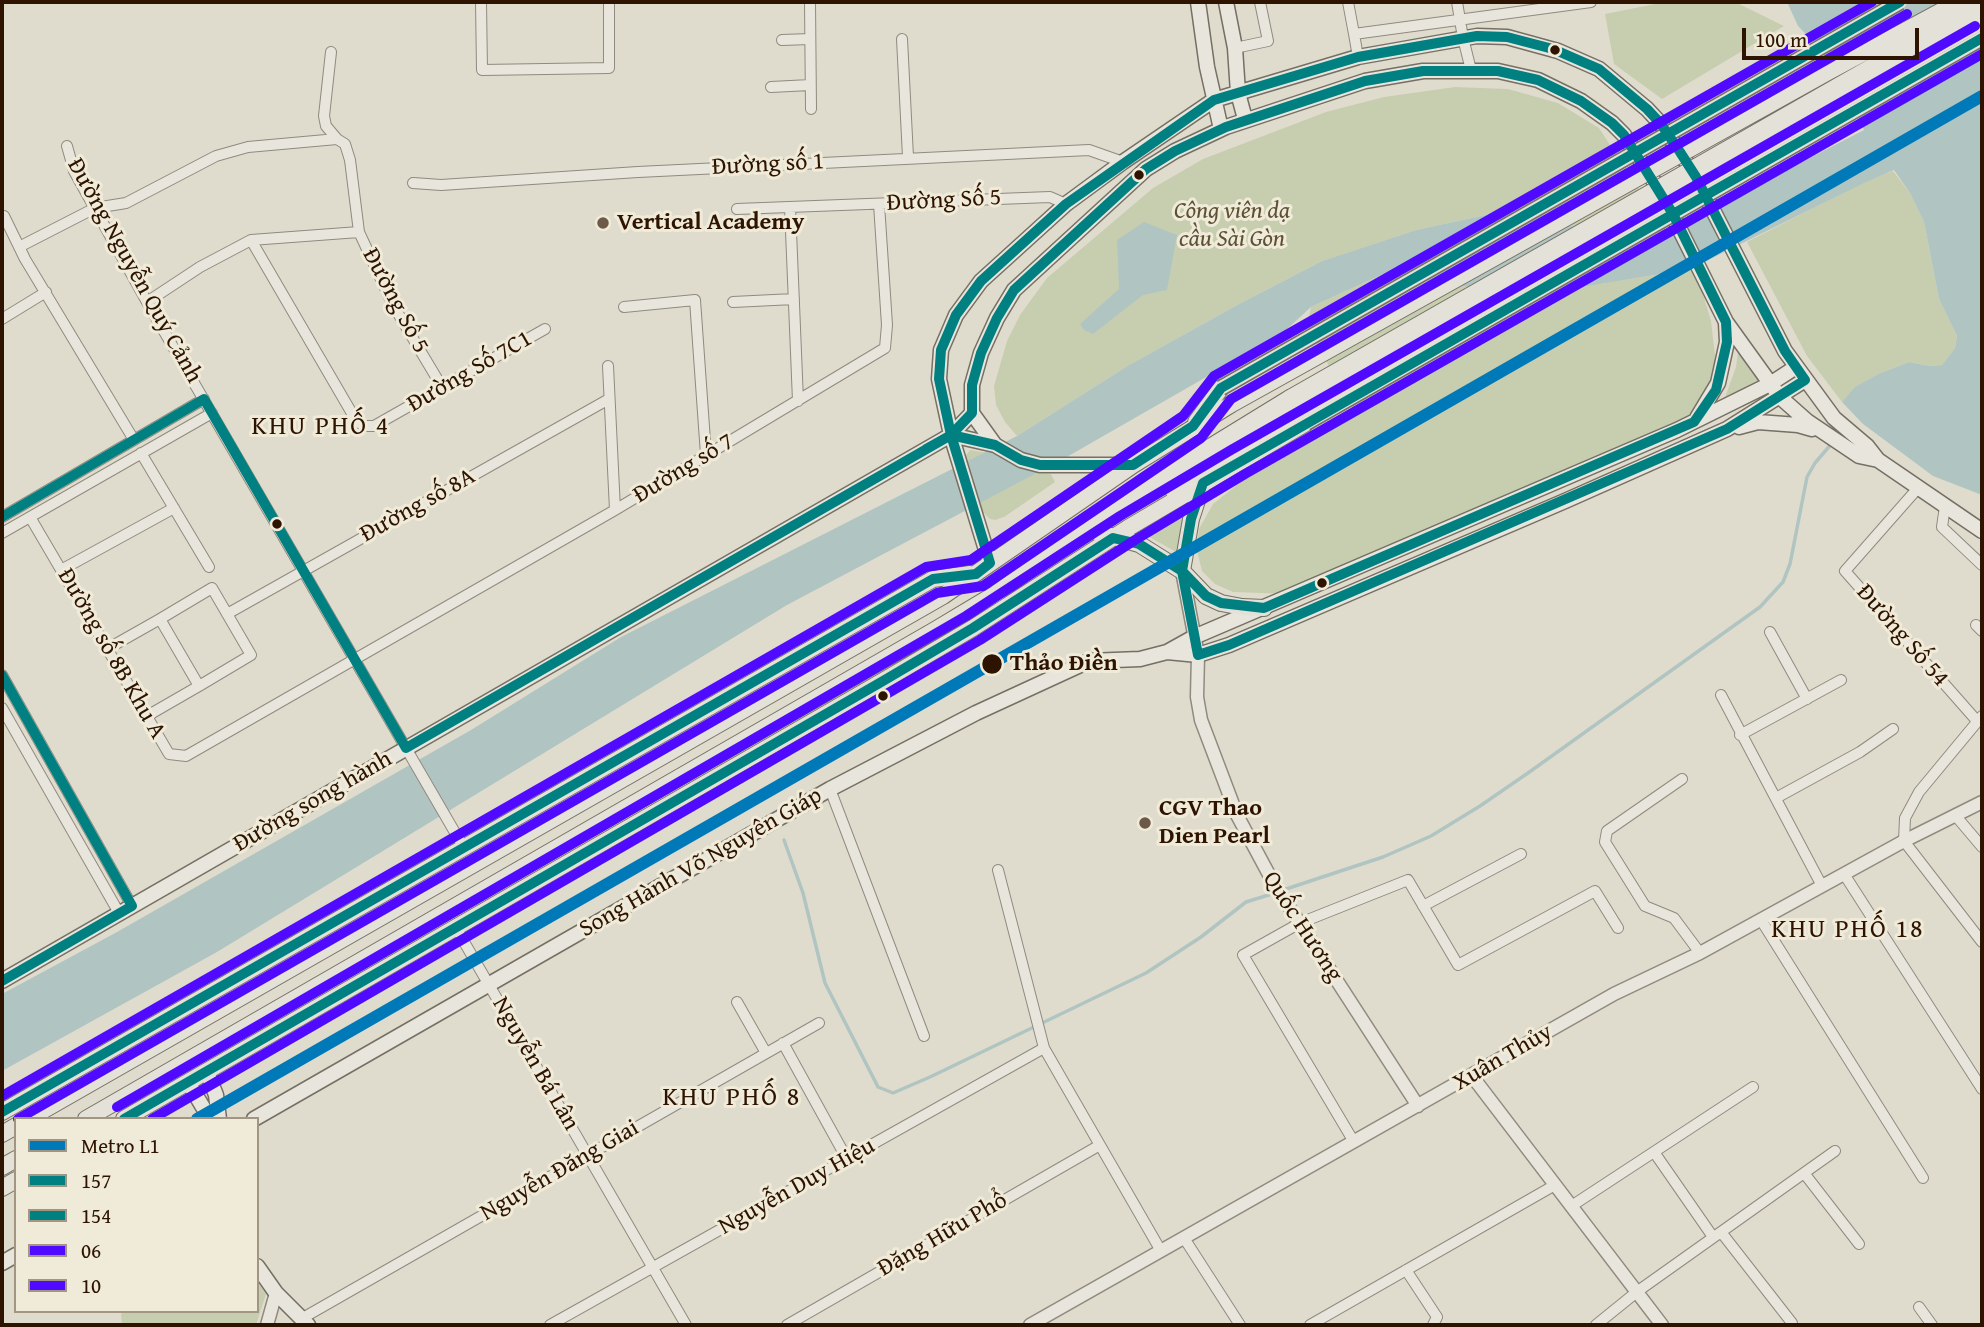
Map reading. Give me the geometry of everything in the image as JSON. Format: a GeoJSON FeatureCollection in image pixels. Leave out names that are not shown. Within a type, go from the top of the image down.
{"type":"FeatureCollection","features":[{"type":"Feature","properties":{"kind":"highway"},"geometry":{"type":"LineString","coordinates":[[31,1117],[932,602],[1193,426],[1958,2]]}},
{"type":"Feature","properties":{"kind":"highway"},"geometry":{"type":"LineString","coordinates":[[1086,529],[1114,526],[1298,411],[1982,4]]}},
{"type":"Feature","properties":{"kind":"highway"},"geometry":{"type":"LineString","coordinates":[[89,1117],[935,630],[995,594],[1086,529],[1982,21]]}},
{"type":"Feature","properties":{"kind":"highway"},"geometry":{"type":"LineString","coordinates":[[1193,426],[1221,388]]}},
{"type":"Feature","properties":{"kind":"highway"},"geometry":{"type":"LineString","coordinates":[[128,1117],[939,648],[1203,482],[1298,411]]}},
{"type":"Feature","properties":{"kind":"highway"},"geometry":{"type":"LineString","coordinates":[[1182,571],[1191,519],[1209,465]]}},
{"type":"Feature","properties":{"kind":"highway"},"geometry":{"type":"LineString","coordinates":[[1086,529],[1139,544],[1182,571],[1206,596],[1221,603],[1264,608]]}},
{"type":"Feature","properties":{"kind":"highway"},"geometry":{"type":"LineString","coordinates":[[2,1112],[933,579],[975,573]]}},
{"type":"Feature","properties":{"kind":"main road"},"geometry":{"type":"LineString","coordinates":[[1198,2],[1221,129]]}},
{"type":"Feature","properties":{"kind":"main road"},"geometry":{"type":"LineString","coordinates":[[1226,2],[1235,48],[1238,93],[1245,120]]}},
{"type":"Feature","properties":{"kind":"main road"},"geometry":{"type":"LineString","coordinates":[[1221,388],[1900,2]]}},
{"type":"Feature","properties":{"kind":"main road"},"geometry":{"type":"LineString","coordinates":[[990,563],[951,435],[939,379],[941,351],[956,315],[981,281],[1066,204],[1214,100],[1358,57],[1463,38],[1507,37],[1558,51],[1598,69],[1647,109],[1661,124],[1696,177],[1796,367],[1863,451]]}},
{"type":"Feature","properties":{"kind":"main road"},"geometry":{"type":"LineString","coordinates":[[1298,411],[1982,38]]}},
{"type":"Feature","properties":{"kind":"main road"},"geometry":{"type":"LineString","coordinates":[[995,445],[972,413],[972,385],[981,353],[997,318],[1014,290],[1146,169],[1175,151],[1221,129],[1365,81],[1423,71],[1498,71],[1538,80],[1581,101],[1624,135],[1662,194],[1726,322],[1780,397],[1800,416],[1823,432],[1878,460],[1982,531]]}},
{"type":"Feature","properties":{"kind":"main road"},"geometry":{"type":"LineString","coordinates":[[1694,422],[1718,383],[1727,342],[1726,322]]}},
{"type":"Feature","properties":{"kind":"main road","name":"Song Hành Võ Nguyên Giáp"},"geometry":{"type":"LineString","coordinates":[[257,1117],[831,789],[976,713],[1090,661],[1140,659],[1167,652],[1194,637],[1694,422],[1770,384],[1796,367]]}},
{"type":"Feature","properties":{"kind":"main road","name":"Song Hành Võ Nguyên Giáp"},"geometry":{"type":"LineString","coordinates":[[1167,652],[1198,655],[1229,645],[1727,429],[1805,380]]}},
{"type":"Feature","properties":{"kind":"main road","name":"Đường song hành"},"geometry":{"type":"LineString","coordinates":[[2,981],[125,910],[410,754],[951,435],[972,413]]}},
{"type":"Feature","properties":{"kind":"main road"},"geometry":{"type":"LineString","coordinates":[[1727,429],[1758,422],[1798,425],[1823,432]]}},
{"type":"Feature","properties":{"kind":"main road"},"geometry":{"type":"LineString","coordinates":[[951,435],[995,445],[1021,460],[1052,466],[1133,465]]}},
{"type":"Feature","properties":{"kind":"main road"},"geometry":{"type":"LineString","coordinates":[[207,1072],[216,1095],[219,1117]]}},
{"type":"Feature","properties":{"kind":"main road"},"geometry":{"type":"LineString","coordinates":[[188,1083],[209,1117]]}},
{"type":"Feature","properties":{"kind":"main road"},"geometry":{"type":"LineString","coordinates":[[259,1269],[276,1293],[305,1322]]}},
{"type":"Feature","properties":{"kind":"street"},"geometry":{"type":"LineString","coordinates":[[481,2],[482,70],[609,68],[609,2]]}},
{"type":"Feature","properties":{"kind":"street"},"geometry":{"type":"LineString","coordinates":[[810,2],[811,109]]}},
{"type":"Feature","properties":{"kind":"street"},"geometry":{"type":"LineString","coordinates":[[1235,48],[1268,41],[1261,2]]}},
{"type":"Feature","properties":{"kind":"street"},"geometry":{"type":"LineString","coordinates":[[1348,2],[1358,57]]}},
{"type":"Feature","properties":{"kind":"street"},"geometry":{"type":"LineString","coordinates":[[1457,2],[1471,71]]}},
{"type":"Feature","properties":{"kind":"street"},"geometry":{"type":"LineString","coordinates":[[1354,34],[1591,2]]}},
{"type":"Feature","properties":{"kind":"street"},"geometry":{"type":"LineString","coordinates":[[782,40],[810,39]]}},
{"type":"Feature","properties":{"kind":"street"},"geometry":{"type":"LineString","coordinates":[[902,39],[908,157]]}},
{"type":"Feature","properties":{"kind":"street"},"geometry":{"type":"LineString","coordinates":[[331,52],[324,116],[326,126],[345,144],[359,232]]}},
{"type":"Feature","properties":{"kind":"street"},"geometry":{"type":"LineString","coordinates":[[771,87],[810,85]]}},
{"type":"Feature","properties":{"kind":"street"},"geometry":{"type":"LineString","coordinates":[[19,247],[95,208],[126,203],[216,156],[248,147],[337,139]]}},
{"type":"Feature","properties":{"kind":"street","name":"Đường Nguyễn Quý Cảnh"},"geometry":{"type":"LineString","coordinates":[[67,146],[74,171],[147,302],[464,848]]}},
{"type":"Feature","properties":{"kind":"street","name":"Đường số 1"},"geometry":{"type":"LineString","coordinates":[[412,183],[441,185],[908,157],[1089,150],[1123,162]]}},
{"type":"Feature","properties":{"kind":"street","name":"Đường Số 5"},"geometry":{"type":"LineString","coordinates":[[737,209],[965,198],[1050,197],[1066,204]]}},
{"type":"Feature","properties":{"kind":"street","name":"Đường số 7"},"geometry":{"type":"LineString","coordinates":[[355,659],[615,510],[885,348],[887,325],[880,204]]}},
{"type":"Feature","properties":{"kind":"street"},"geometry":{"type":"LineString","coordinates":[[790,207],[798,401]]}},
{"type":"Feature","properties":{"kind":"street"},"geometry":{"type":"LineString","coordinates":[[4,216],[19,247],[134,440]]}},
{"type":"Feature","properties":{"kind":"street","name":"Đường Số 5"},"geometry":{"type":"LineString","coordinates":[[147,302],[200,267],[251,240],[359,232],[393,305],[442,387]]}},
{"type":"Feature","properties":{"kind":"street","name":"Đường Số 7C1"},"geometry":{"type":"LineString","coordinates":[[251,240],[357,422],[365,426],[374,426],[545,329]]}},
{"type":"Feature","properties":{"kind":"street"},"geometry":{"type":"LineString","coordinates":[[2,319],[46,292]]}},
{"type":"Feature","properties":{"kind":"street"},"geometry":{"type":"LineString","coordinates":[[733,302],[794,299]]}},
{"type":"Feature","properties":{"kind":"street"},"geometry":{"type":"LineString","coordinates":[[624,307],[695,300],[706,455]]}},
{"type":"Feature","properties":{"kind":"street"},"geometry":{"type":"LineString","coordinates":[[608,366],[615,510]]}},
{"type":"Feature","properties":{"kind":"street","name":"Đường số 8A"},"geometry":{"type":"LineString","coordinates":[[227,614],[609,399]]}},
{"type":"Feature","properties":{"kind":"street"},"geometry":{"type":"LineString","coordinates":[[2,517],[204,400]]}},
{"type":"Feature","properties":{"kind":"street"},"geometry":{"type":"LineString","coordinates":[[2,533],[212,413]]}},
{"type":"Feature","properties":{"kind":"street"},"geometry":{"type":"LineString","coordinates":[[141,453],[209,567]]}},
{"type":"Feature","properties":{"kind":"street","name":"Đường Số 54"},"geometry":{"type":"LineString","coordinates":[[1918,488],[1845,571],[1979,719]]}},
{"type":"Feature","properties":{"kind":"street"},"geometry":{"type":"LineString","coordinates":[[1945,506],[1942,527],[1982,565]]}},
{"type":"Feature","properties":{"kind":"street"},"geometry":{"type":"LineString","coordinates":[[61,570],[174,508]]}},
{"type":"Feature","properties":{"kind":"street","name":"Đường số 8B Khu A"},"geometry":{"type":"LineString","coordinates":[[30,517],[169,754],[186,755],[355,659]]}},
{"type":"Feature","properties":{"kind":"street","name":"Quốc Hương"},"geometry":{"type":"LineString","coordinates":[[1182,571],[1198,655],[1196,697],[1201,720],[1237,815],[1273,882],[1418,1106]]}},
{"type":"Feature","properties":{"kind":"street"},"geometry":{"type":"LineString","coordinates":[[107,649],[212,588],[251,656],[147,716]]}},
{"type":"Feature","properties":{"kind":"street"},"geometry":{"type":"LineString","coordinates":[[160,619],[199,686]]}},
{"type":"Feature","properties":{"kind":"street"},"geometry":{"type":"LineString","coordinates":[[1770,632],[1807,699]]}},
{"type":"Feature","properties":{"kind":"street"},"geometry":{"type":"LineString","coordinates":[[2,676],[87,827],[125,910]]}},
{"type":"Feature","properties":{"kind":"street"},"geometry":{"type":"LineString","coordinates":[[1740,735],[1841,680]]}},
{"type":"Feature","properties":{"kind":"street"},"geometry":{"type":"LineString","coordinates":[[1721,695],[1822,886]]}},
{"type":"Feature","properties":{"kind":"street"},"geometry":{"type":"LineString","coordinates":[[2,708],[73,834],[125,910]]}},
{"type":"Feature","properties":{"kind":"street"},"geometry":{"type":"LineString","coordinates":[[1979,719],[1919,792],[1905,818],[1904,841],[1982,942]]}},
{"type":"Feature","properties":{"kind":"street"},"geometry":{"type":"LineString","coordinates":[[1776,798],[1860,752],[1894,729]]}},
{"type":"Feature","properties":{"kind":"street"},"geometry":{"type":"LineString","coordinates":[[29,756],[42,748]]}},
{"type":"Feature","properties":{"kind":"street"},"geometry":{"type":"LineString","coordinates":[[1682,779],[1607,831],[1605,842],[1645,906],[1674,918],[1700,953]]}},
{"type":"Feature","properties":{"kind":"street"},"geometry":{"type":"LineString","coordinates":[[831,789],[924,1036]]}},
{"type":"Feature","properties":{"kind":"street","name":"Xuân Thủy"},"geometry":{"type":"LineString","coordinates":[[1030,1325],[1614,994],[1700,953],[1904,841],[1982,802]]}},
{"type":"Feature","properties":{"kind":"street"},"geometry":{"type":"LineString","coordinates":[[1955,815],[1982,847]]}},
{"type":"Feature","properties":{"kind":"street"},"geometry":{"type":"LineString","coordinates":[[73,834],[87,827]]}},
{"type":"Feature","properties":{"kind":"street"},"geometry":{"type":"LineString","coordinates":[[1423,906],[1521,854]]}},
{"type":"Feature","properties":{"kind":"street"},"geometry":{"type":"LineString","coordinates":[[998,870],[1044,1048],[1161,1251]]}},
{"type":"Feature","properties":{"kind":"street"},"geometry":{"type":"LineString","coordinates":[[1844,874],[1982,1089]]}},
{"type":"Feature","properties":{"kind":"street"},"geometry":{"type":"LineString","coordinates":[[1354,1142],[1242,955],[1300,923],[1408,880],[1458,965],[1595,891],[1618,928]]}},
{"type":"Feature","properties":{"kind":"street"},"geometry":{"type":"LineString","coordinates":[[1761,920],[1923,1178]]}},
{"type":"Feature","properties":{"kind":"street","name":"Nguyễn Bá Lân"},"geometry":{"type":"LineString","coordinates":[[456,928],[686,1325]]}},
{"type":"Feature","properties":{"kind":"street"},"geometry":{"type":"LineString","coordinates":[[737,1002],[766,1053]]}},
{"type":"Feature","properties":{"kind":"street","name":"Nguyễn Đăng Giai"},"geometry":{"type":"LineString","coordinates":[[305,1322],[819,1023]]}},
{"type":"Feature","properties":{"kind":"street"},"geometry":{"type":"LineString","coordinates":[[783,1043],[847,1159]]}},
{"type":"Feature","properties":{"kind":"street","name":"Nguyễn Duy Hiệu"},"geometry":{"type":"LineString","coordinates":[[550,1325],[1044,1048]]}},
{"type":"Feature","properties":{"kind":"street"},"geometry":{"type":"LineString","coordinates":[[1472,1076],[1662,1325]]}},
{"type":"Feature","properties":{"kind":"street"},"geometry":{"type":"LineString","coordinates":[[1573,1205],[1753,1087]]}},
{"type":"Feature","properties":{"kind":"street","name":"Đặng Hữu Phổ"},"geometry":{"type":"LineString","coordinates":[[787,1325],[1100,1145]]}},
{"type":"Feature","properties":{"kind":"street"},"geometry":{"type":"LineString","coordinates":[[1654,1152],[1717,1234],[1792,1323]]}},
{"type":"Feature","properties":{"kind":"street"},"geometry":{"type":"LineString","coordinates":[[1596,1325],[1638,1291],[1835,1152]]}},
{"type":"Feature","properties":{"kind":"street"},"geometry":{"type":"LineString","coordinates":[[1804,1173],[1859,1244]]}},
{"type":"Feature","properties":{"kind":"street"},"geometry":{"type":"LineString","coordinates":[[1310,1325],[1555,1185]]}},
{"type":"Feature","properties":{"kind":"street"},"geometry":{"type":"LineString","coordinates":[[1184,1238],[1240,1325]]}},
{"type":"Feature","properties":{"kind":"street"},"geometry":{"type":"LineString","coordinates":[[1406,1270],[1437,1317],[1433,1325]]}},
{"type":"Feature","properties":{"kind":"street"},"geometry":{"type":"LineString","coordinates":[[267,1325],[276,1293]]}},
{"type":"Feature","properties":{"kind":"street"},"geometry":{"type":"LineString","coordinates":[[1919,1307],[1932,1325]]}},
{"type":"Feature","properties":{"kind":"green space"},"geometry":{"type":"Polygon","coordinates":[[[1665,2],[1735,2],[1784,26],[1662,99],[1614,64],[1605,14],[1665,2]]]}},
{"type":"Feature","properties":{"kind":"green space","name":"Công viên dạ cầu Sài Gòn"},"geometry":{"type":"Polygon","coordinates":[[[1455,87],[1508,89],[1558,103],[1599,128],[1667,232],[1641,245],[1571,226],[1523,207],[1416,230],[1322,261],[1129,365],[1017,436],[1005,422],[996,405],[994,386],[1007,341],[1020,315],[1047,278],[1153,188],[1203,159],[1326,112],[1384,97],[1455,87]]]}},
{"type":"Feature","properties":{"kind":"green space"},"geometry":{"type":"Polygon","coordinates":[[[1893,171],[1910,193],[1924,222],[1939,299],[1957,336],[1955,348],[1942,365],[1909,362],[1878,374],[1856,387],[1842,402],[1807,356],[1747,242],[1866,181],[1893,171]]]}},
{"type":"Feature","properties":{"kind":"green space","name":"Công viên dạ cầu Sài Gòn"},"geometry":{"type":"Polygon","coordinates":[[[1690,269],[1702,291],[1711,321],[1716,364],[1714,377],[1704,401],[1686,422],[1289,594],[1233,592],[1215,584],[1202,571],[1196,547],[1199,529],[1213,504],[1242,481],[1352,407],[1307,327],[1311,307],[1383,274],[1452,286],[1565,290],[1690,269]]]}},
{"type":"Feature","properties":{"kind":"green space"},"geometry":{"type":"Polygon","coordinates":[[[1738,352],[1762,383],[1724,400],[1736,367],[1738,352]]]}},
{"type":"Feature","properties":{"kind":"green space"},"geometry":{"type":"Polygon","coordinates":[[[970,450],[988,453],[1033,473],[1051,474],[1055,482],[1004,517],[990,519],[979,508],[964,458],[970,450]]]}},
{"type":"Feature","properties":{"kind":"green space"},"geometry":{"type":"Polygon","coordinates":[[[1191,502],[1178,553],[1144,534],[1191,502]]]}},
{"type":"Feature","properties":{"kind":"green space"},"geometry":{"type":"Polygon","coordinates":[[[259,1285],[266,1294],[256,1325],[122,1325],[121,1315],[259,1313],[259,1285]]]}},
{"type":"Feature","properties":{"kind":"shaded area"},"geometry":{"type":"Polygon","coordinates":[[[1787,2],[1982,2],[1982,495],[1933,476],[1863,424],[1842,402],[1855,387],[1878,374],[1909,362],[1942,365],[1955,348],[1957,336],[1939,299],[1924,222],[1910,193],[1894,170],[1690,269],[1565,290],[1452,286],[1383,274],[1311,307],[1260,354],[1222,368],[1065,458],[787,605],[217,952],[2,1071],[2,994],[117,932],[471,730],[621,637],[1017,436],[1129,365],[1322,261],[1416,230],[1523,207],[1571,226],[1641,245],[1864,130],[1831,60],[1798,26],[1787,2]]]}},
{"type":"Feature","properties":{"kind":"shaded area"},"geometry":{"type":"Polygon","coordinates":[[[1144,222],[1177,235],[1167,290],[1143,295],[1093,334],[1084,330],[1080,324],[1119,289],[1117,240],[1144,222]]]}},
{"type":"Feature","properties":{"kind":"waterway"},"geometry":{"type":"LineString","coordinates":[[1283,890],[1383,857],[1431,836],[1528,773],[1760,607],[1783,582],[1790,564],[1807,477],[1833,442]]}},
{"type":"Feature","properties":{"kind":"waterway"},"geometry":{"type":"LineString","coordinates":[[784,840],[803,893],[825,983],[878,1087],[893,1093],[1146,973],[1201,937],[1246,902],[1275,893]]}},
{"type":"Feature","properties":{"kind":"metro line","name":"L1"},"geometry":{"type":"LineString","coordinates":[[200,1117],[1982,96]]}},
{"type":"Feature","properties":{"kind":"transit line","name":"10"},"geometry":{"type":"LineString","coordinates":[[2,1096],[926,567],[971,560],[1183,416],[1214,376],[1872,2]]}},
{"type":"Feature","properties":{"kind":"transit line","name":"157"},"geometry":{"type":"LineString","coordinates":[[926,449],[951,435],[995,445],[1021,460],[1040,465],[1133,465],[1193,426],[1221,388],[1900,2]]}},
{"type":"Feature","properties":{"kind":"transit line","name":"06"},"geometry":{"type":"LineString","coordinates":[[21,1117],[937,593],[983,586],[1201,438],[1231,399],[1907,14]]}},
{"type":"Feature","properties":{"kind":"transit line","name":"10"},"geometry":{"type":"LineString","coordinates":[[117,1107],[966,616],[1120,516],[1231,450],[1975,26]]}},
{"type":"Feature","properties":{"kind":"transit line","name":"154"},"geometry":{"type":"LineString","coordinates":[[2,1112],[933,579],[976,574],[990,563],[951,435],[939,379],[941,350],[956,315],[981,281],[1066,204],[1214,100],[1358,57],[1477,36],[1507,37],[1553,49],[1599,69],[1647,109],[1680,152],[1696,177],[1785,351],[1805,380],[1727,429],[1229,645],[1198,655],[1182,571],[1139,544],[1113,538],[973,628],[883,681],[127,1117]]}},
{"type":"Feature","properties":{"kind":"transit line","name":"157"},"geometry":{"type":"LineString","coordinates":[[1673,214],[1982,38]]}},
{"type":"Feature","properties":{"kind":"transit line","name":"06"},"geometry":{"type":"LineString","coordinates":[[155,1117],[980,640],[1135,540],[1245,474],[1982,54]]}},
{"type":"Feature","properties":{"kind":"transit line","name":"157"},"geometry":{"type":"LineString","coordinates":[[406,748],[951,435],[972,413],[972,385],[981,353],[1014,290],[1146,169],[1175,151],[1226,127],[1365,81],[1423,71],[1498,71],[1538,80],[1581,101],[1612,123],[1624,135],[1673,214]]}},
{"type":"Feature","properties":{"kind":"transit line","name":"157"},"geometry":{"type":"LineString","coordinates":[[1673,214],[1726,322],[1727,342],[1716,390],[1694,422],[1264,608],[1221,603],[1206,596],[1182,571],[1191,519],[1203,483],[1673,214]]}},
{"type":"Feature","properties":{"kind":"transit line","name":"157"},"geometry":{"type":"LineString","coordinates":[[2,517],[204,399],[406,748]]}},
{"type":"Feature","properties":{"kind":"transit line","name":"154"},"geometry":{"type":"LineString","coordinates":[[2,675],[132,906],[2,981]]}},
{"type":"Feature","properties":{"kind":"place","name":"Vertical Academy"},"geometry":{"type":"Point","coordinates":[603,223]}},
{"type":"Feature","properties":{"kind":"place","name":"Thảo Điền"},"geometry":{"type":"Point","coordinates":[992,664]}},
{"type":"Feature","properties":{"kind":"place","name":"CGV Thao Dien Pearl"},"geometry":{"type":"Point","coordinates":[1145,823]}},
{"type":"Feature","properties":{"kind":"district","name":"KHU PHỐ 4"},"geometry":{"type":"Point","coordinates":[321,427]}},
{"type":"Feature","properties":{"kind":"district","name":"KHU PHỐ 18"},"geometry":{"type":"Point","coordinates":[1848,930]}},
{"type":"Feature","properties":{"kind":"district","name":"KHU PHỐ 8"},"geometry":{"type":"Point","coordinates":[732,1098]}}]}
